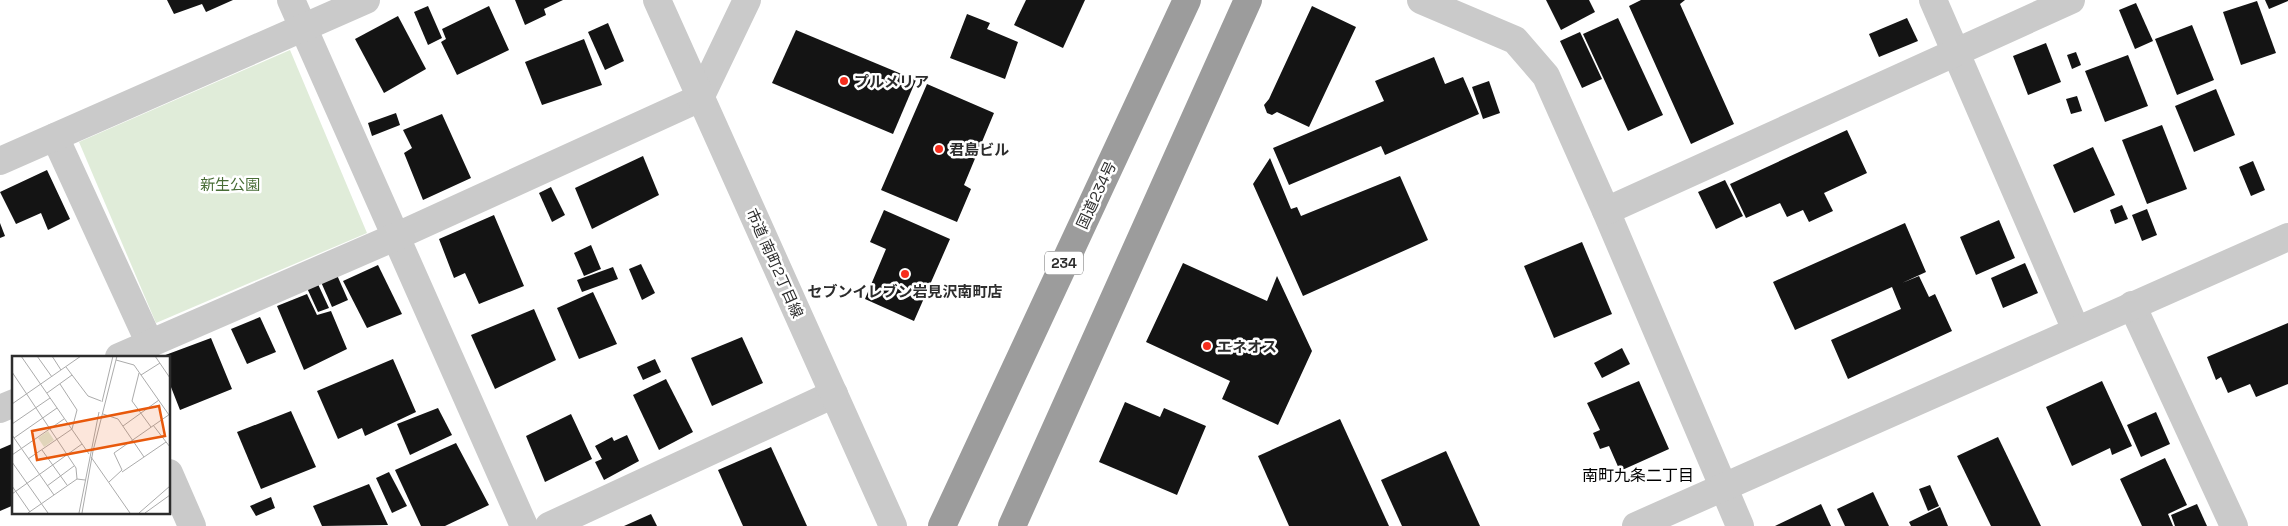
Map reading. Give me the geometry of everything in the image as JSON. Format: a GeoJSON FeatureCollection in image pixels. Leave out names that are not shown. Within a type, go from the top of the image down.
{"type":"FeatureCollection","features":[{"type":"Feature","properties":{"kind":"highway","name":"国道234号"},"geometry":{"type":"LineString","coordinates":[[942,526],[1187,0]]}},
{"type":"Feature","properties":{"kind":"highway"},"geometry":{"type":"LineString","coordinates":[[1012,526],[1248,0]]}},
{"type":"Feature","properties":{"kind":"street"},"geometry":{"type":"LineString","coordinates":[[291,0],[524,526]]}},
{"type":"Feature","properties":{"kind":"street"},"geometry":{"type":"LineString","coordinates":[[0,161],[366,0]]}},
{"type":"Feature","properties":{"kind":"street","name":"市道 南町2丁目線"},"geometry":{"type":"LineString","coordinates":[[657,0],[893,526]]}},
{"type":"Feature","properties":{"kind":"street"},"geometry":{"type":"LineString","coordinates":[[121,356],[395,237],[700,98],[747,0]]}},
{"type":"Feature","properties":{"kind":"street"},"geometry":{"type":"LineString","coordinates":[[1421,0],[1515,40],[1546,76],[1606,211],[1740,526]]}},
{"type":"Feature","properties":{"kind":"street"},"geometry":{"type":"LineString","coordinates":[[1933,0],[2076,330]]}},
{"type":"Feature","properties":{"kind":"street"},"geometry":{"type":"LineString","coordinates":[[1606,211],[2071,0]]}},
{"type":"Feature","properties":{"kind":"street"},"geometry":{"type":"LineString","coordinates":[[54,137],[150,344]]}},
{"type":"Feature","properties":{"kind":"street"},"geometry":{"type":"LineString","coordinates":[[1636,526],[2076,330],[2288,238]]}},
{"type":"Feature","properties":{"kind":"street"},"geometry":{"type":"LineString","coordinates":[[2132,306],[2234,526]]}},
{"type":"Feature","properties":{"kind":"street"},"geometry":{"type":"LineString","coordinates":[[549,526],[834,394]]}},
{"type":"Feature","properties":{"kind":"street"},"geometry":{"type":"LineString","coordinates":[[0,409],[12,404]]}},
{"type":"Feature","properties":{"kind":"street"},"geometry":{"type":"LineString","coordinates":[[170,475],[192,526]]}},
{"type":"Feature","properties":{"kind":"green space","name":"新生公園"},"geometry":{"type":"Polygon","coordinates":[[[290,50],[367,233],[156,323],[79,142],[290,50]]]}},
{"type":"Feature","properties":{"kind":"building"},"geometry":{"type":"Polygon","coordinates":[[[167,0],[233,0],[206,12],[202,4],[174,14],[167,0]]]}},
{"type":"Feature","properties":{"kind":"building"},"geometry":{"type":"Polygon","coordinates":[[[515,0],[563,0],[544,9],[546,15],[525,25],[515,0]]]}},
{"type":"Feature","properties":{"kind":"building"},"geometry":{"type":"Polygon","coordinates":[[[1026,0],[1085,0],[1063,48],[1014,25],[1026,0]]]}},
{"type":"Feature","properties":{"kind":"building"},"geometry":{"type":"Polygon","coordinates":[[[1546,0],[1589,0],[1595,12],[1561,30],[1546,0]]]}},
{"type":"Feature","properties":{"kind":"building"},"geometry":{"type":"Polygon","coordinates":[[[1641,0],[1685,0],[1680,4],[1734,124],[1691,144],[1629,6],[1641,0]]]}},
{"type":"Feature","properties":{"kind":"building"},"geometry":{"type":"Polygon","coordinates":[[[2265,0],[2288,0],[2288,1],[2269,9],[2265,0]]]}},
{"type":"Feature","properties":{"kind":"building"},"geometry":{"type":"Polygon","coordinates":[[[2257,1],[2276,53],[2241,65],[2223,12],[2257,1]]]}},
{"type":"Feature","properties":{"kind":"building"},"geometry":{"type":"Polygon","coordinates":[[[2136,3],[2153,41],[2135,49],[2119,10],[2136,3]]]}},
{"type":"Feature","properties":{"kind":"building"},"geometry":{"type":"Polygon","coordinates":[[[428,6],[442,38],[428,45],[414,12],[428,6]]]}},
{"type":"Feature","properties":{"kind":"building"},"geometry":{"type":"Polygon","coordinates":[[[489,6],[509,50],[457,75],[441,42],[446,39],[442,29],[489,6]]]}},
{"type":"Feature","properties":{"kind":"building"},"geometry":{"type":"Polygon","coordinates":[[[1312,6],[1356,27],[1309,127],[1277,112],[1272,115],[1267,113],[1264,105],[1269,99],[1312,6]]]}},
{"type":"Feature","properties":{"kind":"building"},"geometry":{"type":"Polygon","coordinates":[[[967,14],[990,23],[987,29],[1018,42],[1005,79],[950,58],[967,14]]]}},
{"type":"Feature","properties":{"kind":"building"},"geometry":{"type":"Polygon","coordinates":[[[398,16],[426,69],[384,93],[355,39],[398,16]]]}},
{"type":"Feature","properties":{"kind":"building"},"geometry":{"type":"Polygon","coordinates":[[[1618,18],[1663,115],[1628,131],[1583,34],[1618,18]]]}},
{"type":"Feature","properties":{"kind":"building"},"geometry":{"type":"Polygon","coordinates":[[[1907,18],[1918,41],[1879,57],[1869,34],[1907,18]]]}},
{"type":"Feature","properties":{"kind":"building"},"geometry":{"type":"Polygon","coordinates":[[[608,23],[624,61],[605,70],[588,32],[608,23]]]}},
{"type":"Feature","properties":{"kind":"building"},"geometry":{"type":"Polygon","coordinates":[[[2192,25],[2214,80],[2177,95],[2155,39],[2192,25]]]}},
{"type":"Feature","properties":{"kind":"building","name":"プルメリア"},"geometry":{"type":"Polygon","coordinates":[[[796,30],[916,80],[893,134],[772,83],[796,30]]]}},
{"type":"Feature","properties":{"kind":"building"},"geometry":{"type":"Polygon","coordinates":[[[1580,32],[1602,79],[1582,88],[1560,41],[1580,32]]]}},
{"type":"Feature","properties":{"kind":"building"},"geometry":{"type":"Polygon","coordinates":[[[584,39],[602,85],[542,105],[525,62],[584,39]]]}},
{"type":"Feature","properties":{"kind":"building"},"geometry":{"type":"Polygon","coordinates":[[[2046,43],[2061,82],[2028,95],[2013,56],[2046,43]]]}},
{"type":"Feature","properties":{"kind":"building"},"geometry":{"type":"Polygon","coordinates":[[[2076,52],[2081,65],[2072,69],[2067,55],[2076,52]]]}},
{"type":"Feature","properties":{"kind":"building"},"geometry":{"type":"Polygon","coordinates":[[[2128,55],[2148,106],[2105,122],[2085,71],[2128,55]]]}},
{"type":"Feature","properties":{"kind":"building"},"geometry":{"type":"Polygon","coordinates":[[[1434,57],[1445,84],[1463,77],[1479,114],[1385,155],[1381,146],[1289,185],[1273,148],[1384,101],[1375,81],[1434,57]]]}},
{"type":"Feature","properties":{"kind":"building"},"geometry":{"type":"Polygon","coordinates":[[[1489,81],[1500,113],[1483,119],[1472,87],[1489,81]]]}},
{"type":"Feature","properties":{"kind":"building","name":"君島ビル"},"geometry":{"type":"Polygon","coordinates":[[[927,84],[994,113],[964,185],[971,189],[957,222],[881,190],[927,84]]]}},
{"type":"Feature","properties":{"kind":"building"},"geometry":{"type":"Polygon","coordinates":[[[2216,89],[2235,135],[2194,152],[2175,106],[2216,89]]]}},
{"type":"Feature","properties":{"kind":"building"},"geometry":{"type":"Polygon","coordinates":[[[2077,96],[2082,111],[2071,114],[2066,99],[2077,96]]]}},
{"type":"Feature","properties":{"kind":"building"},"geometry":{"type":"Polygon","coordinates":[[[396,113],[400,125],[372,136],[368,123],[396,113]]]}},
{"type":"Feature","properties":{"kind":"building"},"geometry":{"type":"Polygon","coordinates":[[[442,114],[471,178],[423,200],[404,153],[412,148],[403,130],[442,114]]]}},
{"type":"Feature","properties":{"kind":"building"},"geometry":{"type":"Polygon","coordinates":[[[2162,125],[2187,189],[2147,204],[2122,140],[2162,125]]]}},
{"type":"Feature","properties":{"kind":"building"},"geometry":{"type":"Polygon","coordinates":[[[1847,130],[1867,173],[1824,193],[1833,211],[1809,222],[1803,210],[1787,217],[1780,203],[1746,218],[1730,184],[1847,130]]]}},
{"type":"Feature","properties":{"kind":"building"},"geometry":{"type":"Polygon","coordinates":[[[2093,147],[2115,195],[2074,213],[2053,165],[2093,147]]]}},
{"type":"Feature","properties":{"kind":"building"},"geometry":{"type":"Polygon","coordinates":[[[643,156],[659,195],[592,229],[575,188],[643,156]]]}},
{"type":"Feature","properties":{"kind":"building"},"geometry":{"type":"Polygon","coordinates":[[[1270,158],[1291,209],[1297,207],[1301,216],[1400,176],[1428,240],[1303,296],[1253,184],[1270,158]]]}},
{"type":"Feature","properties":{"kind":"building"},"geometry":{"type":"Polygon","coordinates":[[[2253,161],[2265,190],[2251,196],[2239,167],[2253,161]]]}},
{"type":"Feature","properties":{"kind":"building"},"geometry":{"type":"Polygon","coordinates":[[[47,170],[70,219],[48,230],[41,213],[16,224],[0,192],[47,170]]]}},
{"type":"Feature","properties":{"kind":"building"},"geometry":{"type":"Polygon","coordinates":[[[1725,180],[1743,216],[1716,229],[1698,192],[1725,180]]]}},
{"type":"Feature","properties":{"kind":"building"},"geometry":{"type":"Polygon","coordinates":[[[551,187],[565,215],[552,222],[539,193],[551,187]]]}},
{"type":"Feature","properties":{"kind":"building"},"geometry":{"type":"Polygon","coordinates":[[[2122,205],[2128,219],[2115,224],[2110,210],[2122,205]]]}},
{"type":"Feature","properties":{"kind":"building"},"geometry":{"type":"Polygon","coordinates":[[[2147,209],[2157,235],[2142,241],[2132,215],[2147,209]]]}},
{"type":"Feature","properties":{"kind":"building","name":"セブンイレブン岩見沢南町店"},"geometry":{"type":"Polygon","coordinates":[[[884,210],[950,239],[914,321],[865,299],[886,249],[870,242],[884,210]]]}},
{"type":"Feature","properties":{"kind":"building"},"geometry":{"type":"Polygon","coordinates":[[[494,215],[524,286],[479,304],[465,273],[454,278],[439,239],[494,215]]]}},
{"type":"Feature","properties":{"kind":"building"},"geometry":{"type":"Polygon","coordinates":[[[1999,220],[2015,258],[1976,275],[1960,237],[1999,220]]]}},
{"type":"Feature","properties":{"kind":"building"},"geometry":{"type":"Polygon","coordinates":[[[0,223],[5,236],[0,238],[0,223]]]}},
{"type":"Feature","properties":{"kind":"building"},"geometry":{"type":"Polygon","coordinates":[[[1905,223],[1926,272],[1902,283],[1919,276],[1929,297],[1935,294],[1952,331],[1848,379],[1831,340],[1901,309],[1892,287],[1795,330],[1773,282],[1905,223]]]}},
{"type":"Feature","properties":{"kind":"building"},"geometry":{"type":"Polygon","coordinates":[[[1582,242],[1612,314],[1554,338],[1524,266],[1582,242]]]}},
{"type":"Feature","properties":{"kind":"building"},"geometry":{"type":"Polygon","coordinates":[[[591,245],[601,269],[584,276],[574,253],[591,245]]]}},
{"type":"Feature","properties":{"kind":"building"},"geometry":{"type":"Polygon","coordinates":[[[1183,263],[1267,301],[1277,276],[1312,351],[1278,425],[1222,399],[1230,381],[1146,342],[1183,263]]]}},
{"type":"Feature","properties":{"kind":"building"},"geometry":{"type":"Polygon","coordinates":[[[2025,263],[2038,293],[2003,308],[1991,278],[2025,263]]]}},
{"type":"Feature","properties":{"kind":"building"},"geometry":{"type":"Polygon","coordinates":[[[641,264],[655,293],[642,300],[629,269],[641,264]]]}},
{"type":"Feature","properties":{"kind":"building"},"geometry":{"type":"Polygon","coordinates":[[[378,265],[402,314],[367,328],[343,281],[378,265]]]}},
{"type":"Feature","properties":{"kind":"building"},"geometry":{"type":"Polygon","coordinates":[[[613,267],[618,279],[582,292],[577,280],[613,267]]]}},
{"type":"Feature","properties":{"kind":"building"},"geometry":{"type":"Polygon","coordinates":[[[337,275],[348,300],[332,307],[321,282],[337,275]]]}},
{"type":"Feature","properties":{"kind":"building"},"geometry":{"type":"Polygon","coordinates":[[[317,282],[329,308],[318,312],[307,288],[317,282]]]}},
{"type":"Feature","properties":{"kind":"building"},"geometry":{"type":"Polygon","coordinates":[[[593,292],[617,344],[579,359],[557,308],[593,292]]]}},
{"type":"Feature","properties":{"kind":"building"},"geometry":{"type":"Polygon","coordinates":[[[307,294],[317,315],[331,311],[347,349],[304,370],[277,306],[307,294]]]}},
{"type":"Feature","properties":{"kind":"building"},"geometry":{"type":"Polygon","coordinates":[[[534,309],[556,360],[495,389],[471,335],[534,309]]]}},
{"type":"Feature","properties":{"kind":"building"},"geometry":{"type":"Polygon","coordinates":[[[260,317],[276,352],[247,364],[231,329],[260,317]]]}},
{"type":"Feature","properties":{"kind":"building"},"geometry":{"type":"Polygon","coordinates":[[[2288,323],[2288,384],[2256,397],[2250,384],[2228,393],[2221,377],[2216,380],[2207,357],[2288,323]]]}},
{"type":"Feature","properties":{"kind":"building"},"geometry":{"type":"Polygon","coordinates":[[[742,337],[763,383],[712,406],[691,358],[742,337]]]}},
{"type":"Feature","properties":{"kind":"building"},"geometry":{"type":"Polygon","coordinates":[[[211,338],[232,389],[180,410],[170,385],[170,356],[163,356],[211,338]]]}},
{"type":"Feature","properties":{"kind":"building"},"geometry":{"type":"Polygon","coordinates":[[[1622,348],[1630,364],[1602,378],[1594,363],[1622,348]]]}},
{"type":"Feature","properties":{"kind":"building"},"geometry":{"type":"Polygon","coordinates":[[[393,359],[416,412],[365,436],[362,428],[338,439],[317,391],[393,359]]]}},
{"type":"Feature","properties":{"kind":"building"},"geometry":{"type":"Polygon","coordinates":[[[655,359],[661,372],[643,380],[637,367],[655,359]]]}},
{"type":"Feature","properties":{"kind":"building"},"geometry":{"type":"Polygon","coordinates":[[[666,379],[693,432],[659,450],[633,395],[666,379]]]}},
{"type":"Feature","properties":{"kind":"building"},"geometry":{"type":"Polygon","coordinates":[[[1639,381],[1669,449],[1620,471],[1609,446],[1600,449],[1593,433],[1600,430],[1587,403],[1639,381]]]}},
{"type":"Feature","properties":{"kind":"building"},"geometry":{"type":"Polygon","coordinates":[[[2102,381],[2132,446],[2112,455],[2110,448],[2072,466],[2046,407],[2102,381]]]}},
{"type":"Feature","properties":{"kind":"building"},"geometry":{"type":"Polygon","coordinates":[[[1125,402],[1160,417],[1164,408],[1206,426],[1177,495],[1099,462],[1125,402]]]}},
{"type":"Feature","properties":{"kind":"building"},"geometry":{"type":"Polygon","coordinates":[[[438,408],[452,435],[410,455],[397,424],[438,408]]]}},
{"type":"Feature","properties":{"kind":"building"},"geometry":{"type":"Polygon","coordinates":[[[291,411],[316,467],[261,489],[237,432],[291,411]]]}},
{"type":"Feature","properties":{"kind":"building"},"geometry":{"type":"Polygon","coordinates":[[[2156,412],[2170,444],[2141,457],[2127,425],[2156,412]]]}},
{"type":"Feature","properties":{"kind":"building"},"geometry":{"type":"Polygon","coordinates":[[[571,414],[592,459],[545,482],[526,436],[571,414]]]}},
{"type":"Feature","properties":{"kind":"building"},"geometry":{"type":"Polygon","coordinates":[[[1340,419],[1389,526],[1289,526],[1258,456],[1340,419]]]}},
{"type":"Feature","properties":{"kind":"building"},"geometry":{"type":"Polygon","coordinates":[[[627,435],[639,461],[604,480],[595,462],[602,459],[595,446],[612,437],[614,441],[627,435]]]}},
{"type":"Feature","properties":{"kind":"building"},"geometry":{"type":"Polygon","coordinates":[[[1998,437],[2041,526],[1991,526],[1957,456],[1998,437]]]}},
{"type":"Feature","properties":{"kind":"building"},"geometry":{"type":"Polygon","coordinates":[[[456,443],[489,505],[445,526],[421,526],[395,470],[456,443]]]}},
{"type":"Feature","properties":{"kind":"building"},"geometry":{"type":"Polygon","coordinates":[[[12,444],[12,506],[0,511],[0,449],[12,444]]]}},
{"type":"Feature","properties":{"kind":"building"},"geometry":{"type":"Polygon","coordinates":[[[771,447],[807,526],[743,526],[718,470],[771,447]]]}},
{"type":"Feature","properties":{"kind":"building"},"geometry":{"type":"Polygon","coordinates":[[[1446,451],[1480,526],[1402,526],[1381,480],[1446,451]]]}},
{"type":"Feature","properties":{"kind":"building"},"geometry":{"type":"Polygon","coordinates":[[[2165,458],[2187,505],[2168,514],[2173,526],[2142,526],[2120,479],[2165,458]]]}},
{"type":"Feature","properties":{"kind":"building"},"geometry":{"type":"Polygon","coordinates":[[[389,472],[407,506],[392,513],[376,478],[389,472]]]}},
{"type":"Feature","properties":{"kind":"building"},"geometry":{"type":"Polygon","coordinates":[[[369,484],[388,525],[322,526],[313,506],[369,484]]]}},
{"type":"Feature","properties":{"kind":"building"},"geometry":{"type":"Polygon","coordinates":[[[1930,485],[1939,506],[1928,511],[1919,489],[1930,485]]]}},
{"type":"Feature","properties":{"kind":"building"},"geometry":{"type":"Polygon","coordinates":[[[1873,492],[1889,526],[1845,526],[1837,509],[1873,492]]]}},
{"type":"Feature","properties":{"kind":"building"},"geometry":{"type":"Polygon","coordinates":[[[271,497],[275,508],[256,516],[250,506],[271,497]]]}},
{"type":"Feature","properties":{"kind":"building"},"geometry":{"type":"Polygon","coordinates":[[[1821,504],[1831,526],[1775,526],[1821,504]]]}},
{"type":"Feature","properties":{"kind":"building"},"geometry":{"type":"Polygon","coordinates":[[[2197,504],[2207,526],[2175,526],[2171,515],[2197,504]]]}},
{"type":"Feature","properties":{"kind":"building"},"geometry":{"type":"Polygon","coordinates":[[[1940,507],[1948,526],[1911,526],[1909,522],[1940,507]]]}},
{"type":"Feature","properties":{"kind":"building"},"geometry":{"type":"Polygon","coordinates":[[[651,514],[657,526],[624,526],[651,514]]]}},
{"type":"Feature","properties":{"kind":"place","name":"プルメリア"},"geometry":{"type":"Point","coordinates":[844,81]}},
{"type":"Feature","properties":{"kind":"place","name":"君島ビル"},"geometry":{"type":"Point","coordinates":[939,149]}},
{"type":"Feature","properties":{"kind":"place","name":"セブンイレブン岩見沢南町店"},"geometry":{"type":"Point","coordinates":[905,274]}},
{"type":"Feature","properties":{"kind":"place","name":"エネオス"},"geometry":{"type":"Point","coordinates":[1207,346]}},
{"type":"Feature","properties":{"kind":"district","name":"南町九条二丁目"},"geometry":{"type":"Point","coordinates":[1638,475]}}]}
